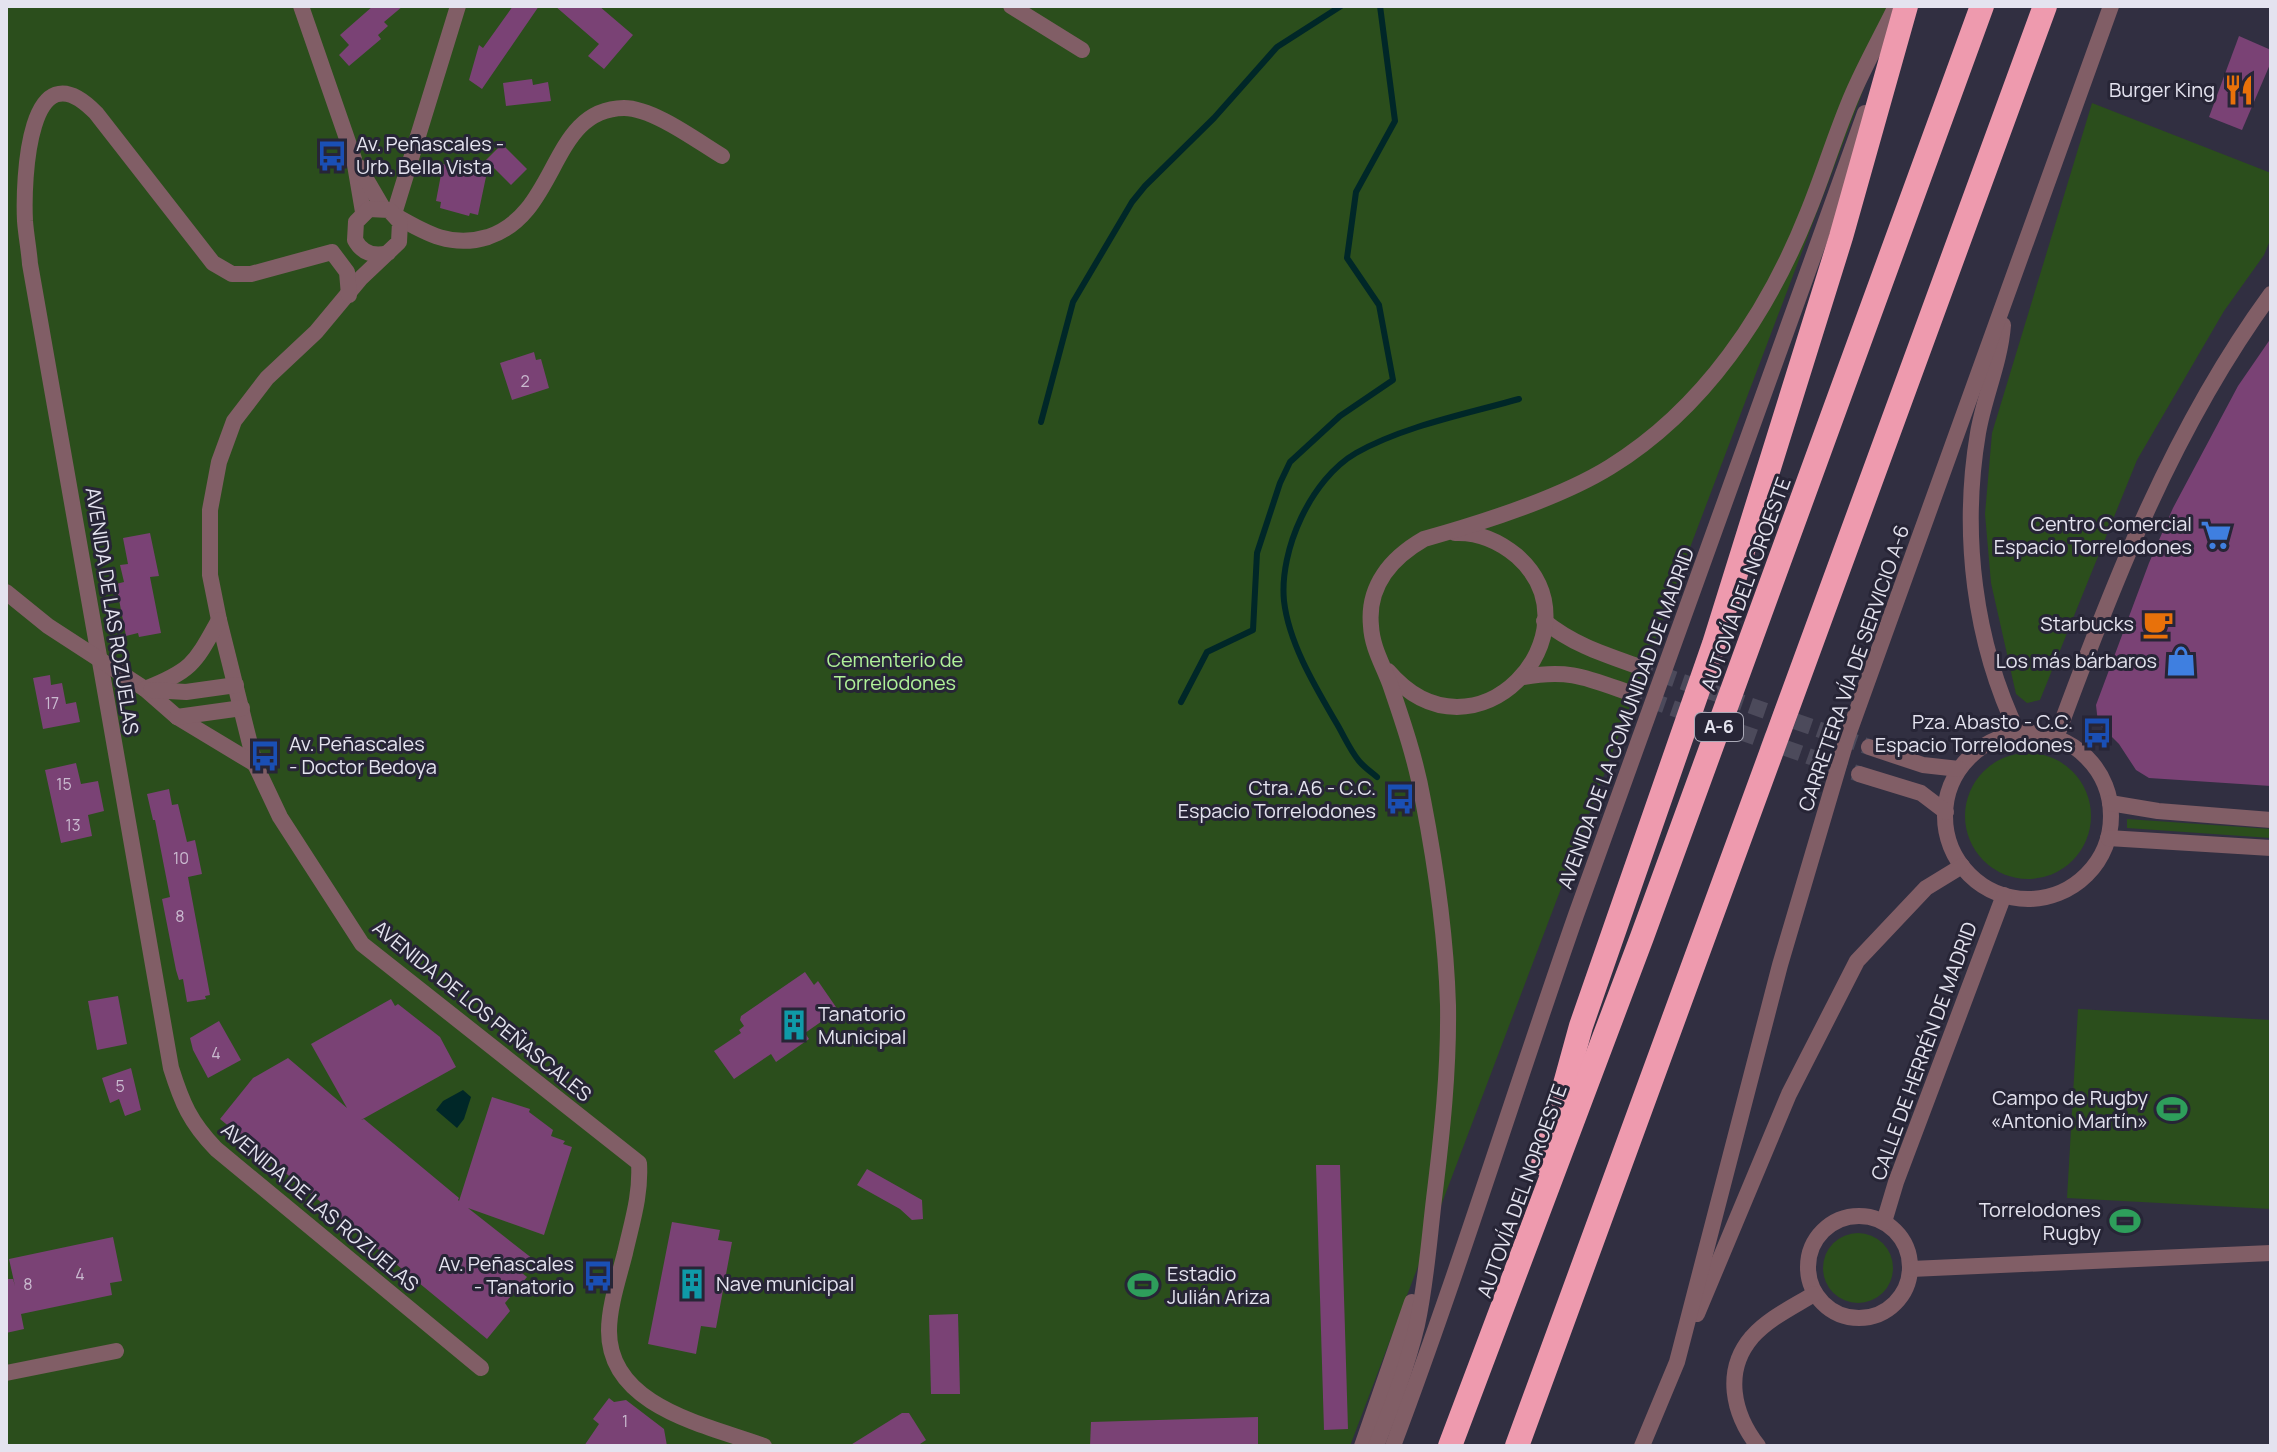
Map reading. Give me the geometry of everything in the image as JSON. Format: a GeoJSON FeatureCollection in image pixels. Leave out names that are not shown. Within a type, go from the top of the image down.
{"type":"FeatureCollection","features":[{"type":"Feature","properties":{"kind":"highway"},"geometry":{"type":"LineString","coordinates":[[1499,1322],[1581,1026],[1714,644],[1841,237],[1904,6]]}},
{"type":"Feature","properties":{"kind":"highway","name":"AUTOVÍA DEL NOROESTE"},"geometry":{"type":"LineString","coordinates":[[1450,1446],[1499,1322],[1982,6]]}},
{"type":"Feature","properties":{"kind":"highway"},"geometry":{"type":"LineString","coordinates":[[1517,1446],[2045,6]]}},
{"type":"Feature","properties":{"kind":"street"},"geometry":{"type":"LineString","coordinates":[[301,6],[354,159],[363,212],[354,228],[361,278]]}},
{"type":"Feature","properties":{"kind":"street"},"geometry":{"type":"LineString","coordinates":[[391,213],[458,6]]}},
{"type":"Feature","properties":{"kind":"street"},"geometry":{"type":"LineString","coordinates":[[1011,6],[1082,50]]}},
{"type":"Feature","properties":{"kind":"street"},"geometry":{"type":"LineString","coordinates":[[1376,1446],[1397,1394],[1417,1324],[1445,1116],[1448,1004],[1433,853],[1406,731],[1375,647],[1371,626],[1372,604],[1378,583],[1389,565],[1405,550],[1424,539],[1564,491],[1610,467],[1650,439],[1701,393],[1730,355],[1771,291],[1807,215],[1853,93],[1896,6]]}},
{"type":"Feature","properties":{"kind":"street","name":"AVENIDA DE LA COMUNIDAD DE MADRID"},"geometry":{"type":"LineString","coordinates":[[1393,1446],[1433,1340],[1520,1076],[1617,798],[1904,6]]}},
{"type":"Feature","properties":{"kind":"street","name":"CARRETERA VÍA DE SERVICIO A-6"},"geometry":{"type":"LineString","coordinates":[[1642,1446],[1677,1362],[1780,965],[1847,738],[2111,6]]}},
{"type":"Feature","properties":{"kind":"street","name":"AVENIDA DE LAS ROZUELAS"},"geometry":{"type":"LineString","coordinates":[[359,247],[251,274],[232,274],[213,263],[96,113],[79,96],[62,93],[47,99],[39,109],[31,138],[25,220],[171,1068],[181,1100],[189,1117],[216,1149],[481,1368]]}},
{"type":"Feature","properties":{"kind":"street"},"geometry":{"type":"LineString","coordinates":[[363,212],[391,213],[431,237],[456,242],[502,232],[535,203],[569,138],[584,121],[605,110],[625,108],[645,111],[722,156]]}},
{"type":"Feature","properties":{"kind":"street"},"geometry":{"type":"LineString","coordinates":[[354,159],[401,229],[394,248]]}},
{"type":"Feature","properties":{"kind":"street"},"geometry":{"type":"LineString","coordinates":[[359,247],[373,255],[431,237]]}},
{"type":"Feature","properties":{"kind":"street","name":"AVENIDA DE LOS PEÑASCALES"},"geometry":{"type":"LineString","coordinates":[[394,248],[361,278],[316,332],[267,378],[234,421],[219,462],[210,510],[210,575],[255,764],[280,817],[362,944],[639,1163],[641,1189],[609,1331],[615,1366],[634,1390],[666,1409],[764,1446]]}},
{"type":"Feature","properties":{"kind":"street"},"geometry":{"type":"LineString","coordinates":[[332,252],[347,272],[349,295]]}},
{"type":"Feature","properties":{"kind":"street"},"geometry":{"type":"LineString","coordinates":[[2056,738],[2133,538],[2185,430],[2271,294]]}},
{"type":"Feature","properties":{"kind":"street"},"geometry":{"type":"LineString","coordinates":[[2004,303],[2001,346],[1978,432],[1971,539],[1974,584],[1983,631],[2000,697],[2018,733]]}},
{"type":"Feature","properties":{"kind":"street"},"geometry":{"type":"LineString","coordinates":[[1384,667],[1409,691],[1440,705],[1463,707],[1485,702],[1506,692],[1523,677],[1534,660],[1542,642],[1542,600],[1535,579],[1523,561],[1507,547],[1487,537],[1466,532],[1444,533]]}},
{"type":"Feature","properties":{"kind":"street"},"geometry":{"type":"LineString","coordinates":[[6,592],[48,626],[145,689],[177,717],[255,764]]}},
{"type":"Feature","properties":{"kind":"street"},"geometry":{"type":"LineString","coordinates":[[145,689],[179,676],[199,658],[219,620]]}},
{"type":"Feature","properties":{"kind":"street"},"geometry":{"type":"LineString","coordinates":[[1544,621],[1562,636],[1586,648],[1637,666]]}},
{"type":"Feature","properties":{"kind":"street"},"geometry":{"type":"LineString","coordinates":[[1523,677],[1551,672],[1575,673],[1627,692]]}},
{"type":"Feature","properties":{"kind":"street"},"geometry":{"type":"LineString","coordinates":[[145,689],[186,692],[236,685]]}},
{"type":"Feature","properties":{"kind":"street"},"geometry":{"type":"LineString","coordinates":[[177,717],[242,708]]}},
{"type":"Feature","properties":{"kind":"street"},"geometry":{"type":"LineString","coordinates":[[2018,733],[2037,733],[2056,738],[2082,753],[2100,775],[2110,803],[2108,838],[2093,867],[2068,889],[2047,897],[2026,899],[2004,895],[1980,884],[1962,866],[1946,831],[1948,792],[1959,769],[1985,745],[2018,733]]}},
{"type":"Feature","properties":{"kind":"street"},"geometry":{"type":"LineString","coordinates":[[1869,747],[1923,765],[1959,769]]}},
{"type":"Feature","properties":{"kind":"street"},"geometry":{"type":"LineString","coordinates":[[1859,774],[1921,793],[1946,812]]}},
{"type":"Feature","properties":{"kind":"street"},"geometry":{"type":"LineString","coordinates":[[2110,803],[2158,811],[2271,820]]}},
{"type":"Feature","properties":{"kind":"street"},"geometry":{"type":"LineString","coordinates":[[2108,838],[2271,848]]}},
{"type":"Feature","properties":{"kind":"street"},"geometry":{"type":"LineString","coordinates":[[1677,1362],[1789,1094],[1857,961],[1926,888],[1962,866]]}},
{"type":"Feature","properties":{"kind":"street","name":"CALLE DE HERRÉN DE MADRID"},"geometry":{"type":"LineString","coordinates":[[1884,1222],[2004,895]]}},
{"type":"Feature","properties":{"kind":"street"},"geometry":{"type":"LineString","coordinates":[[1862,1215],[1884,1222],[1899,1234],[1908,1250],[1911,1269],[1906,1291],[1892,1308],[1872,1318],[1850,1319],[1829,1311],[1814,1294],[1807,1273],[1809,1250],[1821,1231],[1840,1219],[1862,1215]]}},
{"type":"Feature","properties":{"kind":"street"},"geometry":{"type":"LineString","coordinates":[[1362,1446],[1428,1251]]}},
{"type":"Feature","properties":{"kind":"street"},"geometry":{"type":"LineString","coordinates":[[1911,1269],[2271,1253]]}},
{"type":"Feature","properties":{"kind":"street"},"geometry":{"type":"LineString","coordinates":[[1758,1446],[1736,1407],[1734,1382],[1740,1360],[1751,1338],[1769,1322],[1814,1294]]}},
{"type":"Feature","properties":{"kind":"street"},"geometry":{"type":"LineString","coordinates":[[6,1373],[116,1351]]}},
{"type":"Feature","properties":{"kind":"green space","name":"Cementerio de Torrelodones"},"geometry":{"type":"Polygon","coordinates":[[[6,6],[1895,6],[1350,1446],[6,1446],[6,6]]]}},
{"type":"Feature","properties":{"kind":"green space"},"geometry":{"type":"Polygon","coordinates":[[[2092,103],[2271,173],[2271,238],[2264,255],[2224,311],[2137,460],[2040,700],[2027,703],[2016,694],[1991,583],[1985,514],[1992,433],[2092,103]]]}},
{"type":"Feature","properties":{"kind":"green space"},"geometry":{"type":"Polygon","coordinates":[[[2028,753],[2052,758],[2073,771],[2086,792],[2091,816],[2086,840],[2073,861],[2052,874],[2028,879],[2004,874],[1983,861],[1970,840],[1965,816],[1970,792],[1983,771],[2004,758],[2028,753]]]}},
{"type":"Feature","properties":{"kind":"green space"},"geometry":{"type":"Polygon","coordinates":[[[2127,819],[2271,829],[2271,838],[2127,828],[2127,819]]]}},
{"type":"Feature","properties":{"kind":"green space","name":"Campo de Rugby «Antonio Martín»"},"geometry":{"type":"Polygon","coordinates":[[[2078,1009],[2271,1020],[2271,1209],[2067,1198],[2078,1009]]]}},
{"type":"Feature","properties":{"kind":"green space"},"geometry":{"type":"Polygon","coordinates":[[[1865,1233],[1887,1248],[1893,1268],[1891,1282],[1883,1293],[1872,1301],[1851,1303],[1833,1293],[1825,1282],[1823,1261],[1833,1243],[1844,1235],[1865,1233]]]}},
{"type":"Feature","properties":{"kind":"shaded area"},"geometry":{"type":"Polygon","coordinates":[[[463,1090],[471,1097],[464,1119],[457,1128],[436,1110],[443,1101],[463,1090]]]}},
{"type":"Feature","properties":{"kind":"building"},"geometry":{"type":"Polygon","coordinates":[[[373,6],[403,6],[384,22],[388,26],[378,35],[381,39],[349,66],[339,55],[349,45],[340,35],[373,6]]]}},
{"type":"Feature","properties":{"kind":"building"},"geometry":{"type":"Polygon","coordinates":[[[513,6],[539,6],[482,89],[469,80],[479,45],[483,48],[513,6]]]}},
{"type":"Feature","properties":{"kind":"building"},"geometry":{"type":"Polygon","coordinates":[[[555,6],[599,6],[633,35],[604,69],[588,56],[599,44],[555,6]]]}},
{"type":"Feature","properties":{"kind":"building","name":"Burger King"},"geometry":{"type":"Polygon","coordinates":[[[2239,36],[2271,50],[2271,62],[2242,130],[2209,117],[2239,36]]]}},
{"type":"Feature","properties":{"kind":"building"},"geometry":{"type":"Polygon","coordinates":[[[532,79],[533,85],[548,82],[551,101],[506,106],[503,83],[532,79]]]}},
{"type":"Feature","properties":{"kind":"building"},"geometry":{"type":"Polygon","coordinates":[[[502,144],[527,169],[511,185],[486,160],[502,144]]]}},
{"type":"Feature","properties":{"kind":"building"},"geometry":{"type":"Polygon","coordinates":[[[443,164],[487,172],[478,215],[470,213],[469,216],[440,208],[441,202],[436,201],[443,164]]]}},
{"type":"Feature","properties":{"kind":"building","name":"Centro Comercial Espacio Torrelodones"},"geometry":{"type":"Polygon","coordinates":[[[2271,338],[2271,786],[2149,778],[2136,770],[2119,744],[2098,723],[2096,705],[2173,508],[2238,386],[2271,338]]]}},
{"type":"Feature","properties":{"kind":"building"},"geometry":{"type":"Polygon","coordinates":[[[534,352],[536,360],[541,359],[549,388],[512,400],[500,363],[534,352]]]}},
{"type":"Feature","properties":{"kind":"building"},"geometry":{"type":"Polygon","coordinates":[[[150,533],[159,576],[150,577],[161,633],[126,636],[116,584],[124,582],[120,565],[128,564],[123,538],[150,533]]]}},
{"type":"Feature","properties":{"kind":"building"},"geometry":{"type":"Polygon","coordinates":[[[50,675],[51,685],[62,683],[66,704],[76,702],[80,722],[43,729],[33,678],[50,675]]]}},
{"type":"Feature","properties":{"kind":"building"},"geometry":{"type":"Polygon","coordinates":[[[76,763],[81,784],[98,781],[104,811],[88,815],[92,836],[61,843],[45,770],[76,763]]]}},
{"type":"Feature","properties":{"kind":"building"},"geometry":{"type":"Polygon","coordinates":[[[169,789],[172,805],[178,804],[187,842],[195,840],[202,874],[188,877],[210,995],[205,996],[206,999],[187,1002],[183,979],[179,980],[176,970],[162,899],[170,897],[147,794],[169,789]]]}},
{"type":"Feature","properties":{"kind":"building","name":"Tanatorio Municipal"},"geometry":{"type":"Polygon","coordinates":[[[805,972],[814,985],[818,981],[838,1010],[805,1033],[809,1039],[776,1062],[771,1054],[734,1079],[714,1051],[741,1033],[739,1030],[744,1026],[741,1016],[805,972]]]}},
{"type":"Feature","properties":{"kind":"building"},"geometry":{"type":"Polygon","coordinates":[[[118,996],[127,1044],[97,1050],[88,1001],[118,996]]]}},
{"type":"Feature","properties":{"kind":"building"},"geometry":{"type":"Polygon","coordinates":[[[391,999],[395,1006],[398,1004],[440,1037],[456,1067],[361,1120],[364,1119],[459,1201],[492,1097],[530,1109],[529,1112],[553,1130],[551,1136],[572,1147],[544,1235],[468,1208],[533,1259],[522,1273],[527,1277],[505,1303],[510,1311],[487,1339],[220,1119],[253,1078],[288,1058],[347,1108],[311,1044],[391,999]]]}},
{"type":"Feature","properties":{"kind":"building"},"geometry":{"type":"Polygon","coordinates":[[[219,1021],[241,1060],[208,1078],[190,1038],[219,1021]]]}},
{"type":"Feature","properties":{"kind":"building"},"geometry":{"type":"Polygon","coordinates":[[[131,1068],[141,1110],[125,1116],[119,1099],[110,1103],[102,1078],[131,1068]]]}},
{"type":"Feature","properties":{"kind":"building"},"geometry":{"type":"Polygon","coordinates":[[[1316,1165],[1340,1165],[1348,1429],[1324,1430],[1316,1165]]]}},
{"type":"Feature","properties":{"kind":"building"},"geometry":{"type":"Polygon","coordinates":[[[867,1169],[922,1200],[923,1219],[912,1220],[900,1209],[857,1185],[867,1169]]]}},
{"type":"Feature","properties":{"kind":"building","name":"Nave municipal"},"geometry":{"type":"Polygon","coordinates":[[[672,1222],[720,1230],[718,1240],[732,1242],[716,1328],[701,1326],[696,1354],[648,1344],[672,1222]]]}},
{"type":"Feature","properties":{"kind":"building"},"geometry":{"type":"Polygon","coordinates":[[[113,1237],[122,1281],[110,1283],[112,1295],[21,1314],[24,1329],[6,1333],[6,1279],[13,1279],[15,1286],[9,1259],[113,1237]]]}},
{"type":"Feature","properties":{"kind":"building"},"geometry":{"type":"Polygon","coordinates":[[[958,1314],[960,1394],[931,1394],[929,1315],[958,1314]]]}},
{"type":"Feature","properties":{"kind":"building"},"geometry":{"type":"Polygon","coordinates":[[[609,1398],[614,1402],[626,1400],[664,1429],[667,1446],[584,1446],[599,1424],[593,1419],[609,1398]]]}},
{"type":"Feature","properties":{"kind":"building"},"geometry":{"type":"Polygon","coordinates":[[[902,1413],[909,1413],[926,1440],[917,1446],[849,1446],[902,1413]]]}},
{"type":"Feature","properties":{"kind":"building"},"geometry":{"type":"Polygon","coordinates":[[[1258,1417],[1258,1446],[1090,1446],[1091,1422],[1258,1417]]]}},
{"type":"Feature","properties":{"kind":"waterway"},"geometry":{"type":"LineString","coordinates":[[1041,422],[1073,302],[1132,202],[1214,118],[1277,47],[1341,6]]}},
{"type":"Feature","properties":{"kind":"waterway"},"geometry":{"type":"LineString","coordinates":[[1181,702],[1207,652],[1253,630],[1257,553],[1290,462],[1340,416],[1393,380],[1379,305],[1347,258],[1356,192],[1395,121],[1380,6]]}},
{"type":"Feature","properties":{"kind":"waterway"},"geometry":{"type":"LineString","coordinates":[[1377,777],[1350,748],[1312,681],[1291,633],[1284,601],[1284,581],[1293,539],[1301,518],[1325,480],[1356,453],[1415,428],[1519,399]]}},
{"type":"Feature","properties":{"kind":"tunnel"},"geometry":{"type":"LineString","coordinates":[[1637,666],[1869,747]]}},
{"type":"Feature","properties":{"kind":"tunnel"},"geometry":{"type":"LineString","coordinates":[[1627,692],[1859,774]]}},
{"type":"Feature","properties":{"kind":"place","name":"Burger King"},"geometry":{"type":"Point","coordinates":[2239,90]}},
{"type":"Feature","properties":{"kind":"place","name":"Av. Peñascales - Urb. Bella Vista"},"geometry":{"type":"Point","coordinates":[332,156]}},
{"type":"Feature","properties":{"kind":"place","name":"Centro Comercial Espacio Torrelodones"},"geometry":{"type":"Point","coordinates":[2216,535]}},
{"type":"Feature","properties":{"kind":"place","name":"Starbucks"},"geometry":{"type":"Point","coordinates":[2158,624]}},
{"type":"Feature","properties":{"kind":"place","name":"Los más bárbaros"},"geometry":{"type":"Point","coordinates":[2181,661]}},
{"type":"Feature","properties":{"kind":"place","name":"Pza. Abasto - C.C. Espacio Torrelodones"},"geometry":{"type":"Point","coordinates":[2097,733]}},
{"type":"Feature","properties":{"kind":"place","name":"Av. Peñascales - Doctor Bedoya"},"geometry":{"type":"Point","coordinates":[265,756]}},
{"type":"Feature","properties":{"kind":"place","name":"Ctra. A6 - C.C. Espacio Torrelodones"},"geometry":{"type":"Point","coordinates":[1400,799]}},
{"type":"Feature","properties":{"kind":"place","name":"Tanatorio Municipal"},"geometry":{"type":"Point","coordinates":[794,1025]}},
{"type":"Feature","properties":{"kind":"place","name":"Campo de Rugby «Antonio Martín»"},"geometry":{"type":"Point","coordinates":[2172,1109]}},
{"type":"Feature","properties":{"kind":"place","name":"Torrelodones Rugby"},"geometry":{"type":"Point","coordinates":[2125,1221]}},
{"type":"Feature","properties":{"kind":"place","name":"Av. Peñascales - Tanatorio"},"geometry":{"type":"Point","coordinates":[598,1276]}},
{"type":"Feature","properties":{"kind":"place","name":"Nave municipal"},"geometry":{"type":"Point","coordinates":[692,1284]}},
{"type":"Feature","properties":{"kind":"place","name":"Estadio Julián Ariza"},"geometry":{"type":"Point","coordinates":[1143,1285]}}]}
